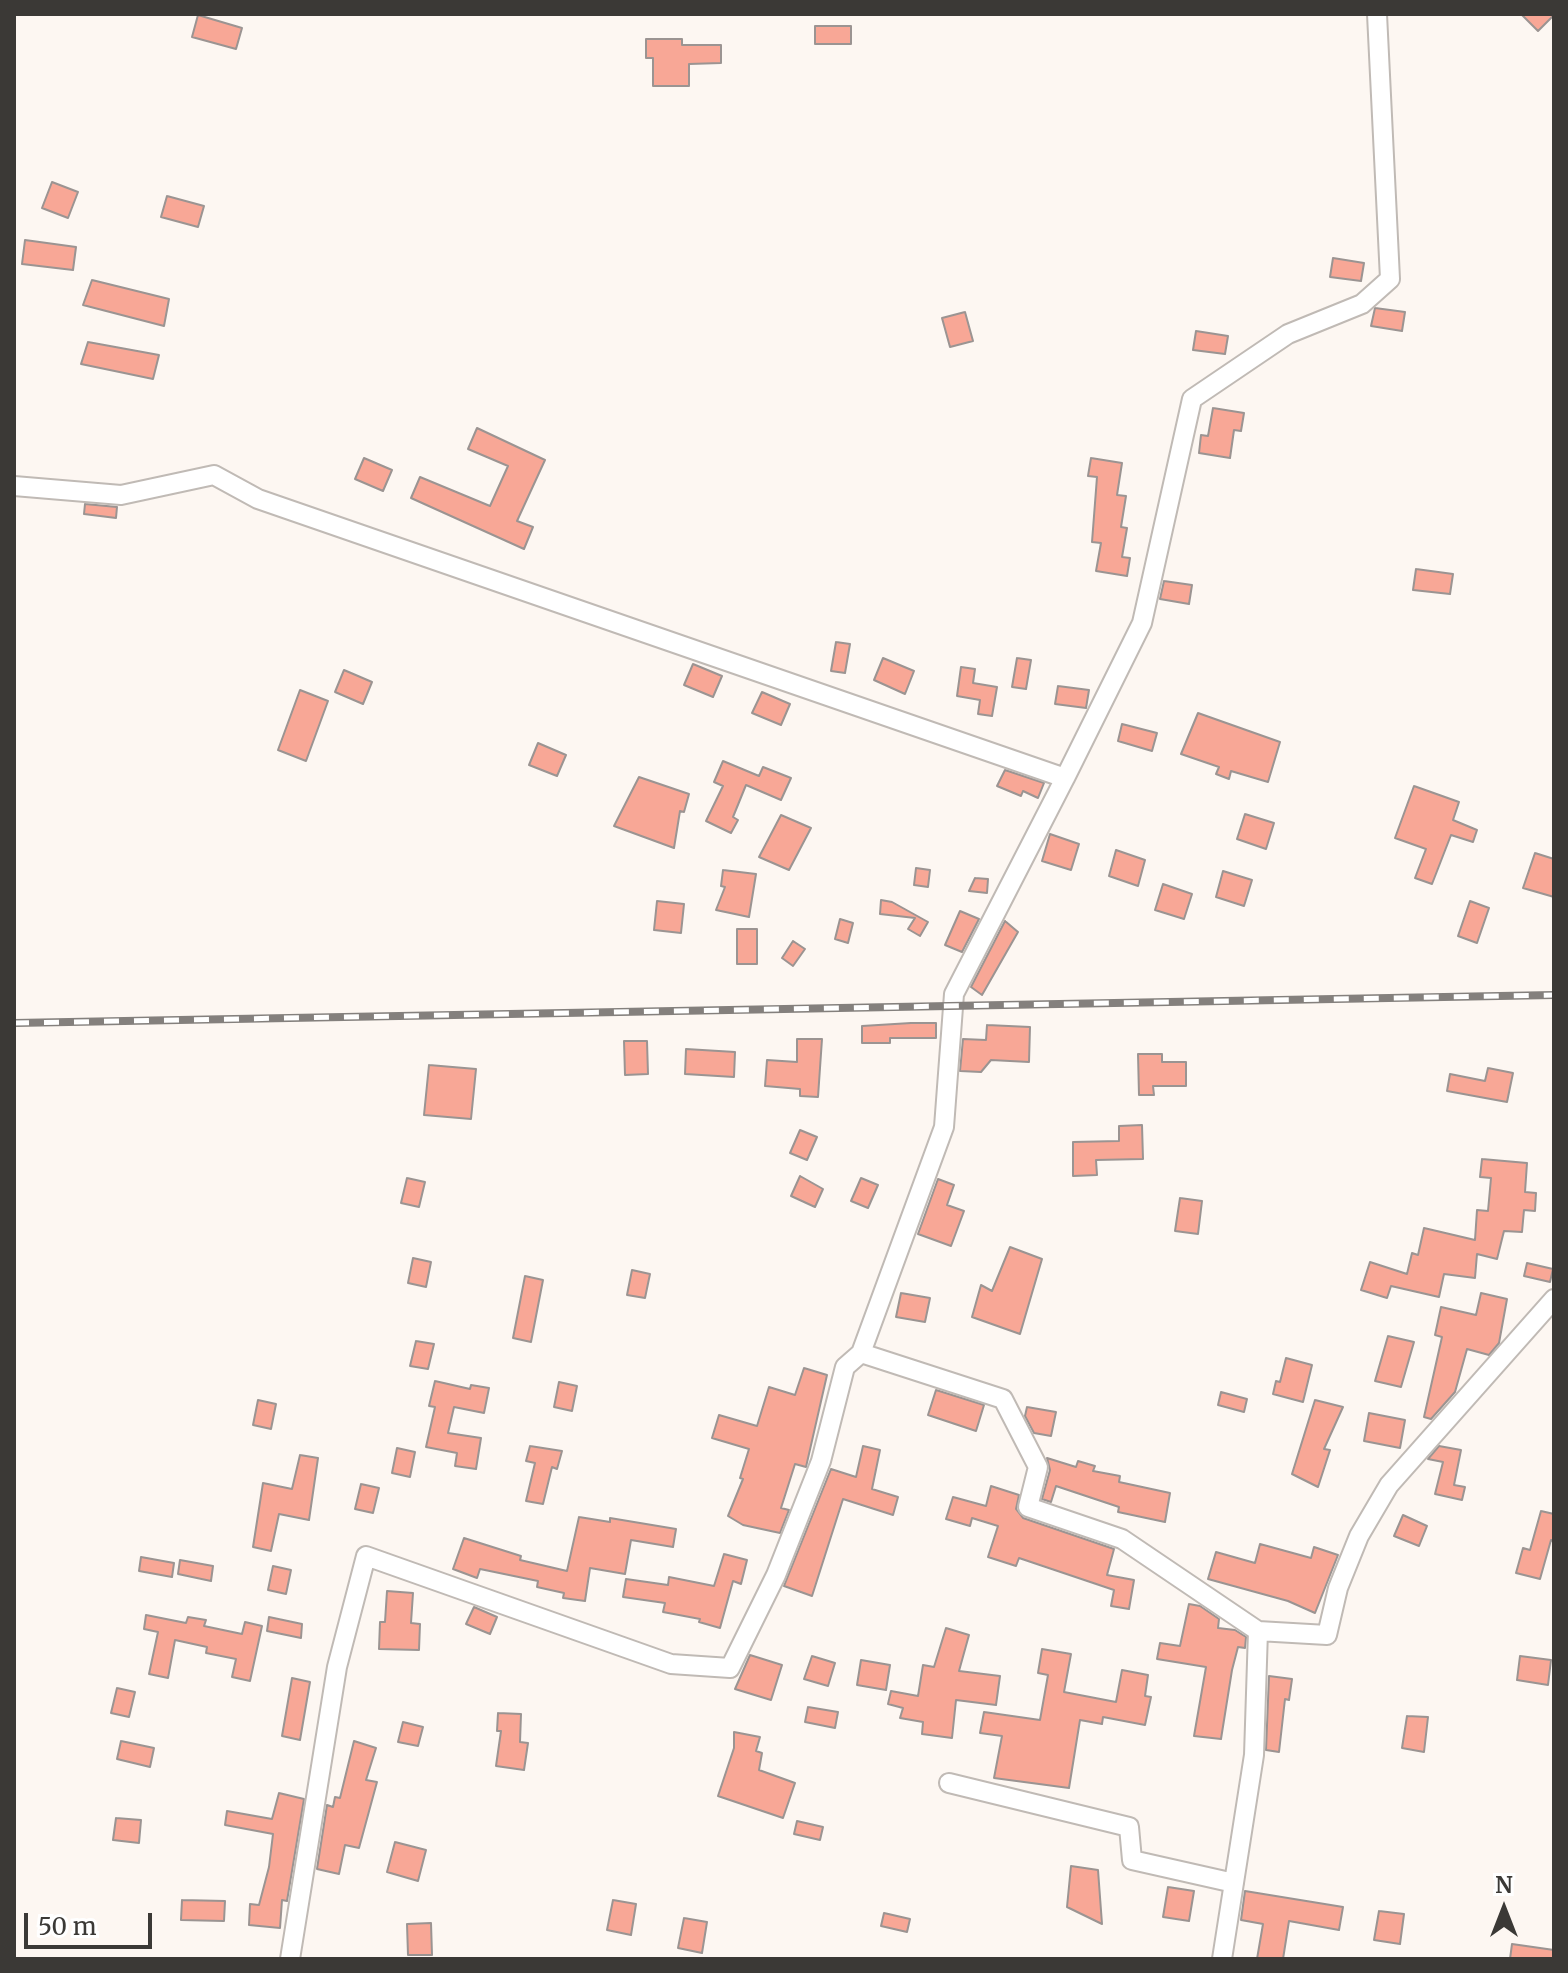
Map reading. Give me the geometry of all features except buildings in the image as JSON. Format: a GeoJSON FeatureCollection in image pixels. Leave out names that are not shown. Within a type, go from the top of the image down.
{"type":"FeatureCollection","features":[{"type":"Feature","properties":{"kind":"street"},"geometry":{"type":"LineString","coordinates":[[290,1959],[337,1667],[366,1556],[671,1664],[730,1668],[776,1575],[821,1461],[845,1367],[861,1353],[944,1127],[954,994],[1142,623],[1192,399],[1288,334],[1362,304],[1390,279],[1377,14]]}},
{"type":"Feature","properties":{"kind":"street"},"geometry":{"type":"LineString","coordinates":[[14,486],[121,495],[214,475],[258,499],[1065,778]]}},
{"type":"Feature","properties":{"kind":"street"},"geometry":{"type":"LineString","coordinates":[[861,1353],[1003,1399],[1038,1467],[1028,1507],[1122,1539],[1258,1631],[1327,1635],[1338,1588],[1359,1536],[1389,1485],[1554,1299]]}},
{"type":"Feature","properties":{"kind":"street"},"geometry":{"type":"LineString","coordinates":[[1222,1959],[1254,1755],[1258,1631]]}},
{"type":"Feature","properties":{"kind":"street"},"geometry":{"type":"LineString","coordinates":[[949,1783],[1129,1827],[1132,1860],[1234,1883]]}},
{"type":"Feature","properties":{"kind":"railway"},"geometry":{"type":"LineString","coordinates":[[14,1023],[1554,995]]}}]}
